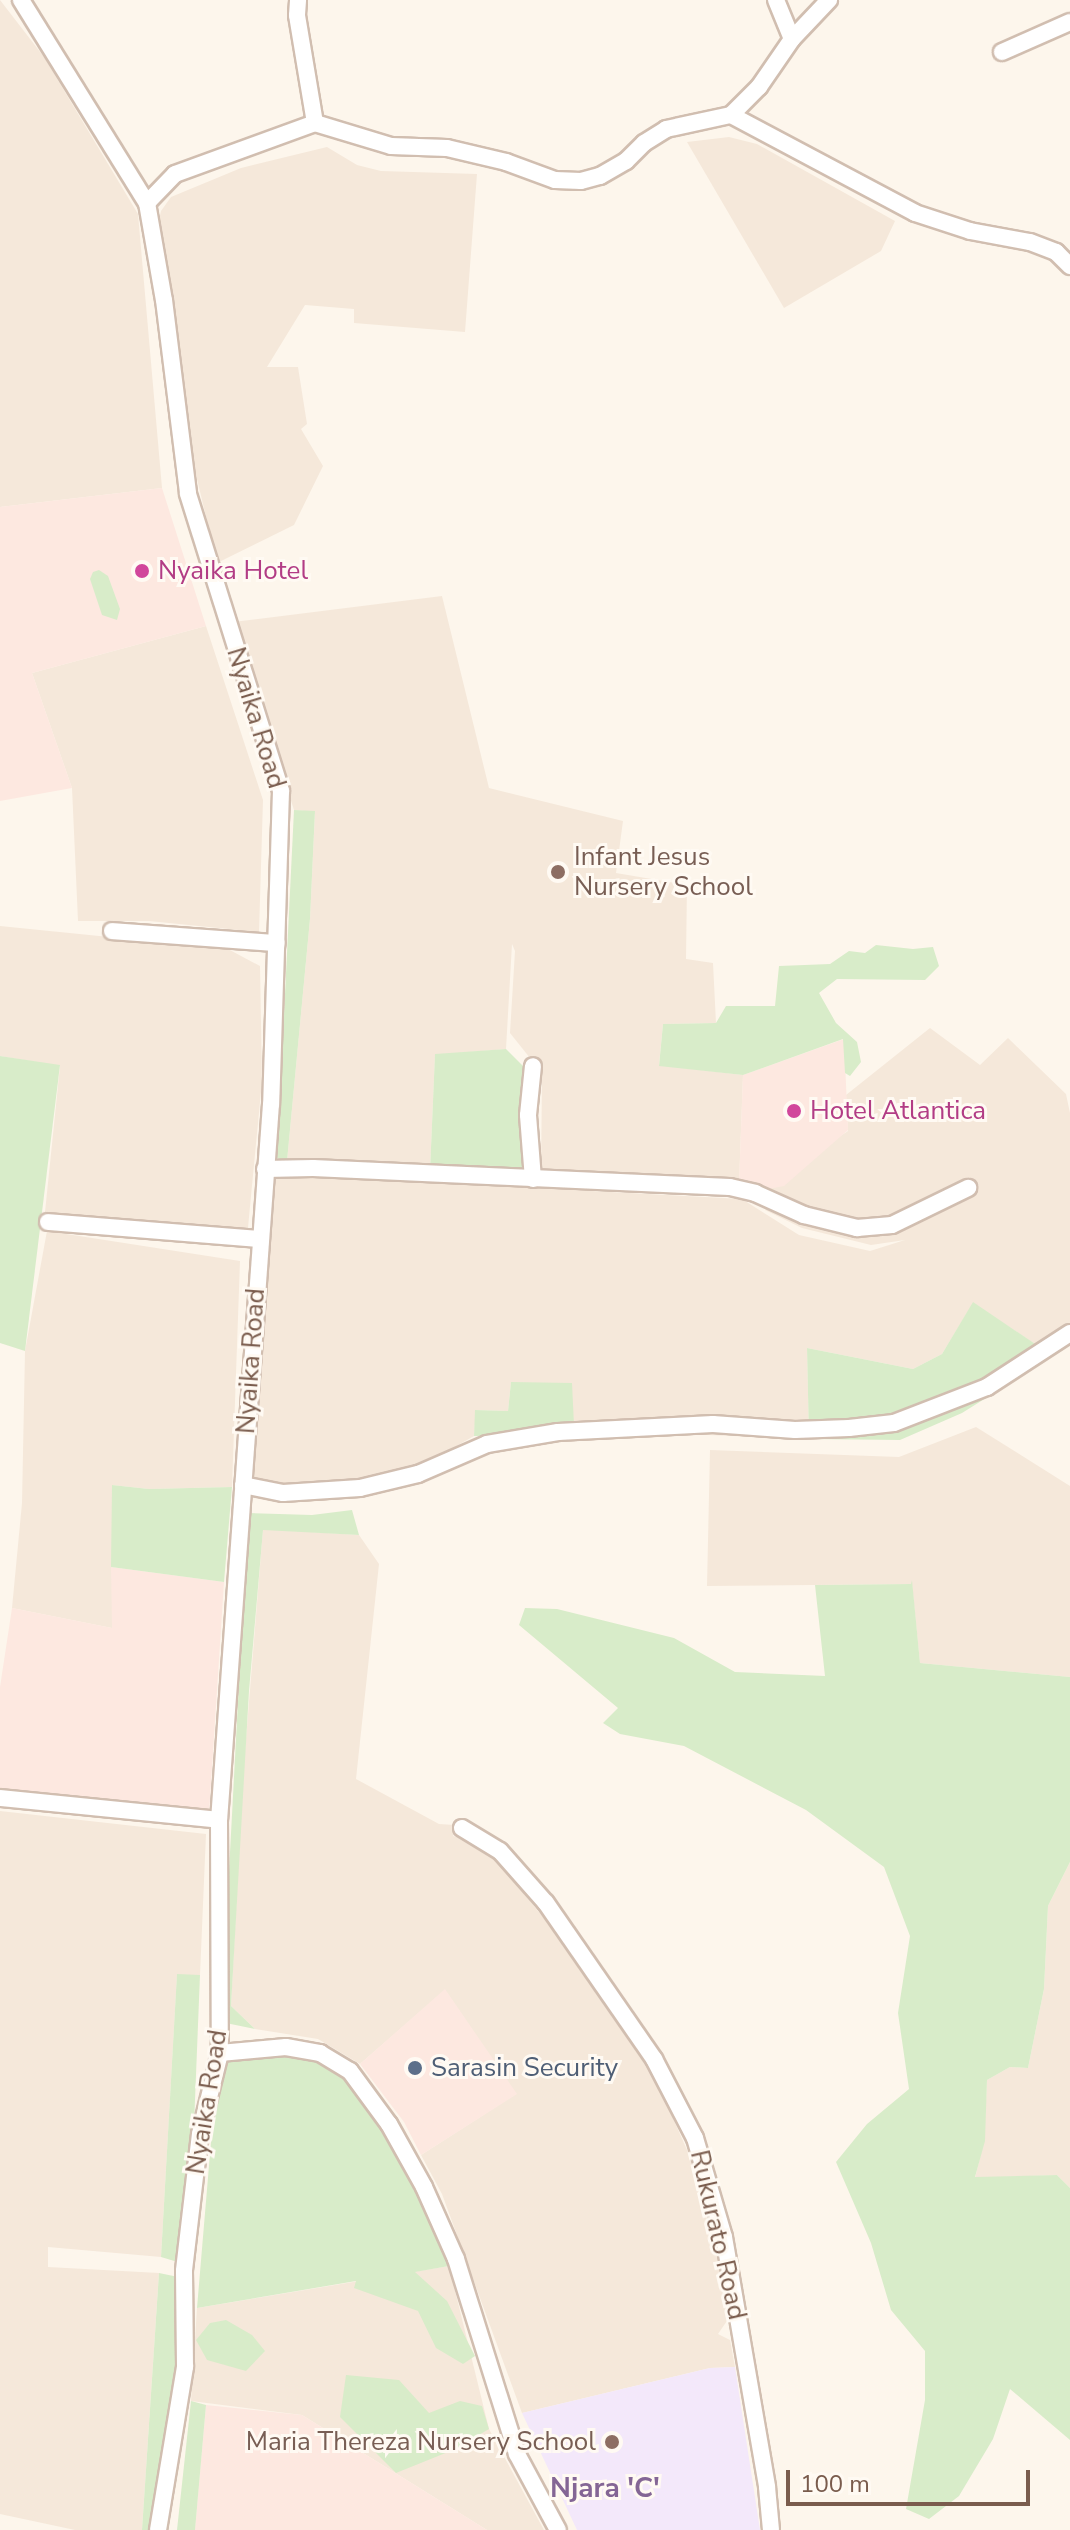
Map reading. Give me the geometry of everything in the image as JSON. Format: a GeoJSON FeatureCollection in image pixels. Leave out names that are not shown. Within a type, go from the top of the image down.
{"type":"FeatureCollection","features":[{"type":"Feature","properties":{"kind":"street"},"geometry":{"type":"LineString","coordinates":[[21,0],[147,203],[175,174],[315,123],[391,146],[447,148],[506,162],[555,180],[581,181],[600,176],[626,161],[644,143],[666,129],[731,115],[759,87],[792,39],[829,0]]}},
{"type":"Feature","properties":{"kind":"street"},"geometry":{"type":"LineString","coordinates":[[298,0],[297,15],[315,123]]}},
{"type":"Feature","properties":{"kind":"street"},"geometry":{"type":"LineString","coordinates":[[776,0],[792,39]]}},
{"type":"Feature","properties":{"kind":"street"},"geometry":{"type":"LineString","coordinates":[[1002,52],[1070,22]]}},
{"type":"Feature","properties":{"kind":"street"},"geometry":{"type":"LineString","coordinates":[[731,115],[925,218],[970,231],[1030,242],[1056,252],[1070,266]]}},
{"type":"Feature","properties":{"kind":"street","name":"Nyaika Road"},"geometry":{"type":"LineString","coordinates":[[147,203],[164,300],[188,494],[281,791],[277,943],[265,1169],[219,1820],[220,2053],[200,2134],[184,2271],[185,2367],[158,2530]]}},
{"type":"Feature","properties":{"kind":"street"},"geometry":{"type":"LineString","coordinates":[[112,931],[277,943]]}},
{"type":"Feature","properties":{"kind":"street"},"geometry":{"type":"LineString","coordinates":[[533,1066],[528,1115],[533,1179]]}},
{"type":"Feature","properties":{"kind":"street"},"geometry":{"type":"LineString","coordinates":[[265,1169],[313,1168],[730,1187],[755,1193],[804,1215],[857,1228],[892,1225],[968,1188]]}},
{"type":"Feature","properties":{"kind":"street"},"geometry":{"type":"LineString","coordinates":[[48,1222],[260,1239]]}},
{"type":"Feature","properties":{"kind":"street"},"geometry":{"type":"LineString","coordinates":[[243,1485],[283,1493],[360,1488],[418,1474],[487,1444],[558,1432],[713,1424],[795,1430],[894,1423],[987,1387],[1070,1333]]}},
{"type":"Feature","properties":{"kind":"street"},"geometry":{"type":"LineString","coordinates":[[0,1798],[219,1820]]}},
{"type":"Feature","properties":{"kind":"street","name":"Rukurato Road"},"geometry":{"type":"LineString","coordinates":[[462,1828],[500,1851],[546,1903],[654,2059],[695,2138],[727,2250],[767,2487],[771,2530]]}},
{"type":"Feature","properties":{"kind":"street"},"geometry":{"type":"LineString","coordinates":[[220,2053],[286,2047],[320,2053],[350,2071],[389,2124],[424,2187],[456,2259],[517,2454],[558,2530]]}},
{"type":"Feature","properties":{"kind":"shaded area"},"geometry":{"type":"Polygon","coordinates":[[[0,0],[44,57],[138,214],[162,488],[0,507],[0,0]]]}},
{"type":"Feature","properties":{"kind":"shaded area"},"geometry":{"type":"Polygon","coordinates":[[[729,137],[757,144],[895,221],[881,251],[784,308],[687,142],[729,137]]]}},
{"type":"Feature","properties":{"kind":"shaded area"},"geometry":{"type":"Polygon","coordinates":[[[327,147],[357,165],[381,171],[477,174],[465,332],[354,323],[354,309],[305,305],[267,367],[298,367],[307,424],[301,429],[323,466],[294,525],[217,563],[188,441],[182,370],[158,224],[161,211],[171,197],[241,168],[327,147]]]}},
{"type":"Feature","properties":{"kind":"shaded area"},"geometry":{"type":"Polygon","coordinates":[[[162,488],[206,626],[32,673],[72,788],[0,801],[0,507],[162,488]]]}},
{"type":"Feature","properties":{"kind":"shaded area"},"geometry":{"type":"Polygon","coordinates":[[[442,596],[489,788],[623,821],[616,873],[687,885],[686,959],[713,963],[716,1023],[663,1024],[659,1065],[743,1075],[739,1184],[541,1176],[542,1073],[510,1033],[515,951],[512,944],[506,1049],[435,1055],[430,1171],[287,1161],[310,919],[315,812],[294,810],[233,622],[442,596]]]}},
{"type":"Feature","properties":{"kind":"shaded area"},"geometry":{"type":"Polygon","coordinates":[[[206,626],[263,800],[259,932],[149,921],[78,921],[72,788],[32,673],[206,626]]]}},
{"type":"Feature","properties":{"kind":"shaded area"},"geometry":{"type":"Polygon","coordinates":[[[0,926],[228,949],[260,966],[262,1081],[247,1238],[45,1212],[60,1066],[0,1056],[0,926]]]}},
{"type":"Feature","properties":{"kind":"shaded area"},"geometry":{"type":"Polygon","coordinates":[[[930,1028],[980,1065],[1008,1038],[1066,1094],[1070,1113],[1070,1340],[1053,1356],[973,1303],[942,1354],[913,1369],[807,1348],[809,1439],[658,1433],[574,1425],[511,1382],[508,1411],[476,1410],[474,1436],[380,1489],[250,1491],[274,1174],[742,1199],[799,1235],[870,1251],[905,1240],[871,1245],[802,1228],[765,1210],[776,1203],[758,1191],[848,1131],[846,1095],[930,1028]]]}},
{"type":"Feature","properties":{"kind":"shaded area"},"geometry":{"type":"Polygon","coordinates":[[[844,1039],[848,1130],[784,1186],[758,1191],[739,1184],[743,1075],[844,1039]]]}},
{"type":"Feature","properties":{"kind":"shaded area"},"geometry":{"type":"Polygon","coordinates":[[[47,1231],[240,1261],[232,1487],[149,1489],[112,1485],[112,1628],[12,1608],[22,1503],[25,1351],[47,1231]]]}},
{"type":"Feature","properties":{"kind":"shaded area"},"geometry":{"type":"Polygon","coordinates":[[[976,1427],[1070,1486],[1070,1677],[920,1663],[912,1584],[707,1586],[710,1450],[899,1457],[976,1427]]]}},
{"type":"Feature","properties":{"kind":"shaded area"},"geometry":{"type":"Polygon","coordinates":[[[263,1529],[359,1535],[379,1564],[356,1779],[439,1824],[455,1825],[453,1836],[466,1839],[499,1863],[585,1969],[648,2062],[707,2195],[731,2315],[718,2334],[730,2340],[735,2367],[710,2368],[522,2413],[442,2194],[421,2155],[516,2094],[445,1990],[360,2064],[318,2039],[255,2029],[231,2006],[243,1776],[263,1529]]]}},
{"type":"Feature","properties":{"kind":"shaded area"},"geometry":{"type":"Polygon","coordinates":[[[111,1567],[224,1582],[209,1814],[0,1788],[0,1687],[12,1608],[112,1628],[111,1567]]]}},
{"type":"Feature","properties":{"kind":"shaded area"},"geometry":{"type":"Polygon","coordinates":[[[0,1811],[206,1834],[200,1975],[177,1975],[161,2257],[48,2247],[48,2267],[159,2273],[142,2530],[75,2530],[0,2514],[0,1811]]]}},
{"type":"Feature","properties":{"kind":"shaded area"},"geometry":{"type":"Polygon","coordinates":[[[1070,1862],[1070,2188],[1057,2175],[975,2178],[984,2141],[987,2080],[1010,2067],[1028,2068],[1044,1989],[1048,1906],[1070,1862]]]}},
{"type":"Feature","properties":{"kind":"shaded area"},"geometry":{"type":"Polygon","coordinates":[[[445,1989],[517,2094],[421,2155],[404,2122],[360,2064],[445,1989]]]}},
{"type":"Feature","properties":{"kind":"shaded area"},"geometry":{"type":"Polygon","coordinates":[[[449,2266],[489,2429],[544,2530],[487,2530],[302,2415],[191,2401],[197,2308],[449,2266]]]}},
{"type":"Feature","properties":{"kind":"shaded area"},"geometry":{"type":"Polygon","coordinates":[[[735,2367],[760,2530],[577,2530],[522,2413],[710,2368],[735,2367]]]}},
{"type":"Feature","properties":{"kind":"shaded area"},"geometry":{"type":"Polygon","coordinates":[[[206,2405],[302,2415],[487,2530],[195,2530],[206,2405]]]}},
{"type":"Feature","properties":{"kind":"green space"},"geometry":{"type":"Polygon","coordinates":[[[99,570],[108,576],[120,609],[117,620],[102,615],[90,579],[93,572],[99,570]]]}},
{"type":"Feature","properties":{"kind":"green space"},"geometry":{"type":"Polygon","coordinates":[[[294,810],[315,811],[310,919],[287,1161],[277,1158],[294,810]]]}},
{"type":"Feature","properties":{"kind":"green space"},"geometry":{"type":"Polygon","coordinates":[[[876,945],[913,949],[933,947],[939,966],[925,980],[837,979],[819,993],[836,1023],[857,1042],[861,1062],[850,1076],[845,1073],[843,1039],[743,1075],[659,1066],[663,1024],[716,1023],[726,1006],[775,1006],[779,966],[830,964],[849,951],[865,953],[876,945]]]}},
{"type":"Feature","properties":{"kind":"green space"},"geometry":{"type":"Polygon","coordinates":[[[506,1049],[528,1071],[527,1174],[430,1171],[435,1054],[506,1049]]]}},
{"type":"Feature","properties":{"kind":"green space"},"geometry":{"type":"Polygon","coordinates":[[[0,1056],[60,1065],[25,1351],[0,1343],[0,1056]]]}},
{"type":"Feature","properties":{"kind":"green space"},"geometry":{"type":"Polygon","coordinates":[[[973,1302],[1053,1356],[962,1413],[900,1440],[809,1439],[807,1348],[913,1369],[942,1354],[973,1302]]]}},
{"type":"Feature","properties":{"kind":"green space"},"geometry":{"type":"Polygon","coordinates":[[[511,1382],[572,1383],[574,1425],[658,1433],[474,1436],[475,1410],[508,1411],[511,1382]]]}},
{"type":"Feature","properties":{"kind":"green space"},"geometry":{"type":"Polygon","coordinates":[[[112,1485],[149,1489],[232,1487],[224,1582],[111,1567],[112,1485]]]}},
{"type":"Feature","properties":{"kind":"green space"},"geometry":{"type":"Polygon","coordinates":[[[352,1510],[359,1535],[263,1530],[249,1691],[231,2006],[255,2029],[221,2022],[248,1513],[312,1515],[352,1510]]]}},
{"type":"Feature","properties":{"kind":"green space"},"geometry":{"type":"Polygon","coordinates":[[[912,1580],[920,1663],[1070,1677],[1070,1862],[1048,1906],[1044,1989],[1028,2068],[1010,2067],[987,2080],[985,2141],[975,2177],[1057,2175],[1070,2188],[1070,2440],[1010,2389],[993,2439],[959,2496],[929,2519],[906,2509],[925,2400],[925,2351],[891,2310],[871,2243],[836,2162],[867,2124],[909,2089],[898,2013],[910,1936],[884,1867],[806,1810],[684,1746],[620,1734],[603,1723],[618,1708],[519,1625],[525,1608],[557,1609],[674,1638],[735,1672],[825,1676],[815,1585],[911,1584],[912,1580]]]}},
{"type":"Feature","properties":{"kind":"green space"},"geometry":{"type":"Polygon","coordinates":[[[177,1974],[200,1975],[194,2125],[181,2263],[161,2257],[177,1974]]]}},
{"type":"Feature","properties":{"kind":"green space"},"geometry":{"type":"Polygon","coordinates":[[[219,2047],[312,2061],[326,2058],[395,2139],[449,2266],[415,2272],[447,2301],[475,2356],[463,2364],[436,2348],[418,2311],[354,2288],[356,2281],[197,2308],[219,2047]]]}},
{"type":"Feature","properties":{"kind":"green space"},"geometry":{"type":"Polygon","coordinates":[[[159,2273],[183,2278],[177,2373],[152,2530],[142,2530],[159,2273]]]}},
{"type":"Feature","properties":{"kind":"green space"},"geometry":{"type":"Polygon","coordinates":[[[226,2320],[252,2335],[265,2351],[246,2371],[207,2360],[196,2340],[210,2323],[226,2320]]]}},
{"type":"Feature","properties":{"kind":"green space"},"geometry":{"type":"Polygon","coordinates":[[[346,2375],[399,2380],[429,2413],[460,2401],[482,2406],[489,2429],[453,2450],[396,2473],[340,2417],[346,2375]]]}},
{"type":"Feature","properties":{"kind":"green space"},"geometry":{"type":"Polygon","coordinates":[[[191,2401],[206,2405],[195,2530],[177,2530],[191,2401]]]}},
{"type":"Feature","properties":{"kind":"place","name":"Nyaika Hotel"},"geometry":{"type":"Point","coordinates":[142,571]}},
{"type":"Feature","properties":{"kind":"place","name":"Infant Jesus Nursery School"},"geometry":{"type":"Point","coordinates":[558,872]}},
{"type":"Feature","properties":{"kind":"place","name":"Hotel Atlantica"},"geometry":{"type":"Point","coordinates":[794,1111]}},
{"type":"Feature","properties":{"kind":"place","name":"Sarasin Security"},"geometry":{"type":"Point","coordinates":[415,2068]}},
{"type":"Feature","properties":{"kind":"place","name":"Maria Thereza Nursery School"},"geometry":{"type":"Point","coordinates":[612,2442]}},
{"type":"Feature","properties":{"kind":"district","name":"Njara 'C'"},"geometry":{"type":"Point","coordinates":[605,2488]}}]}
